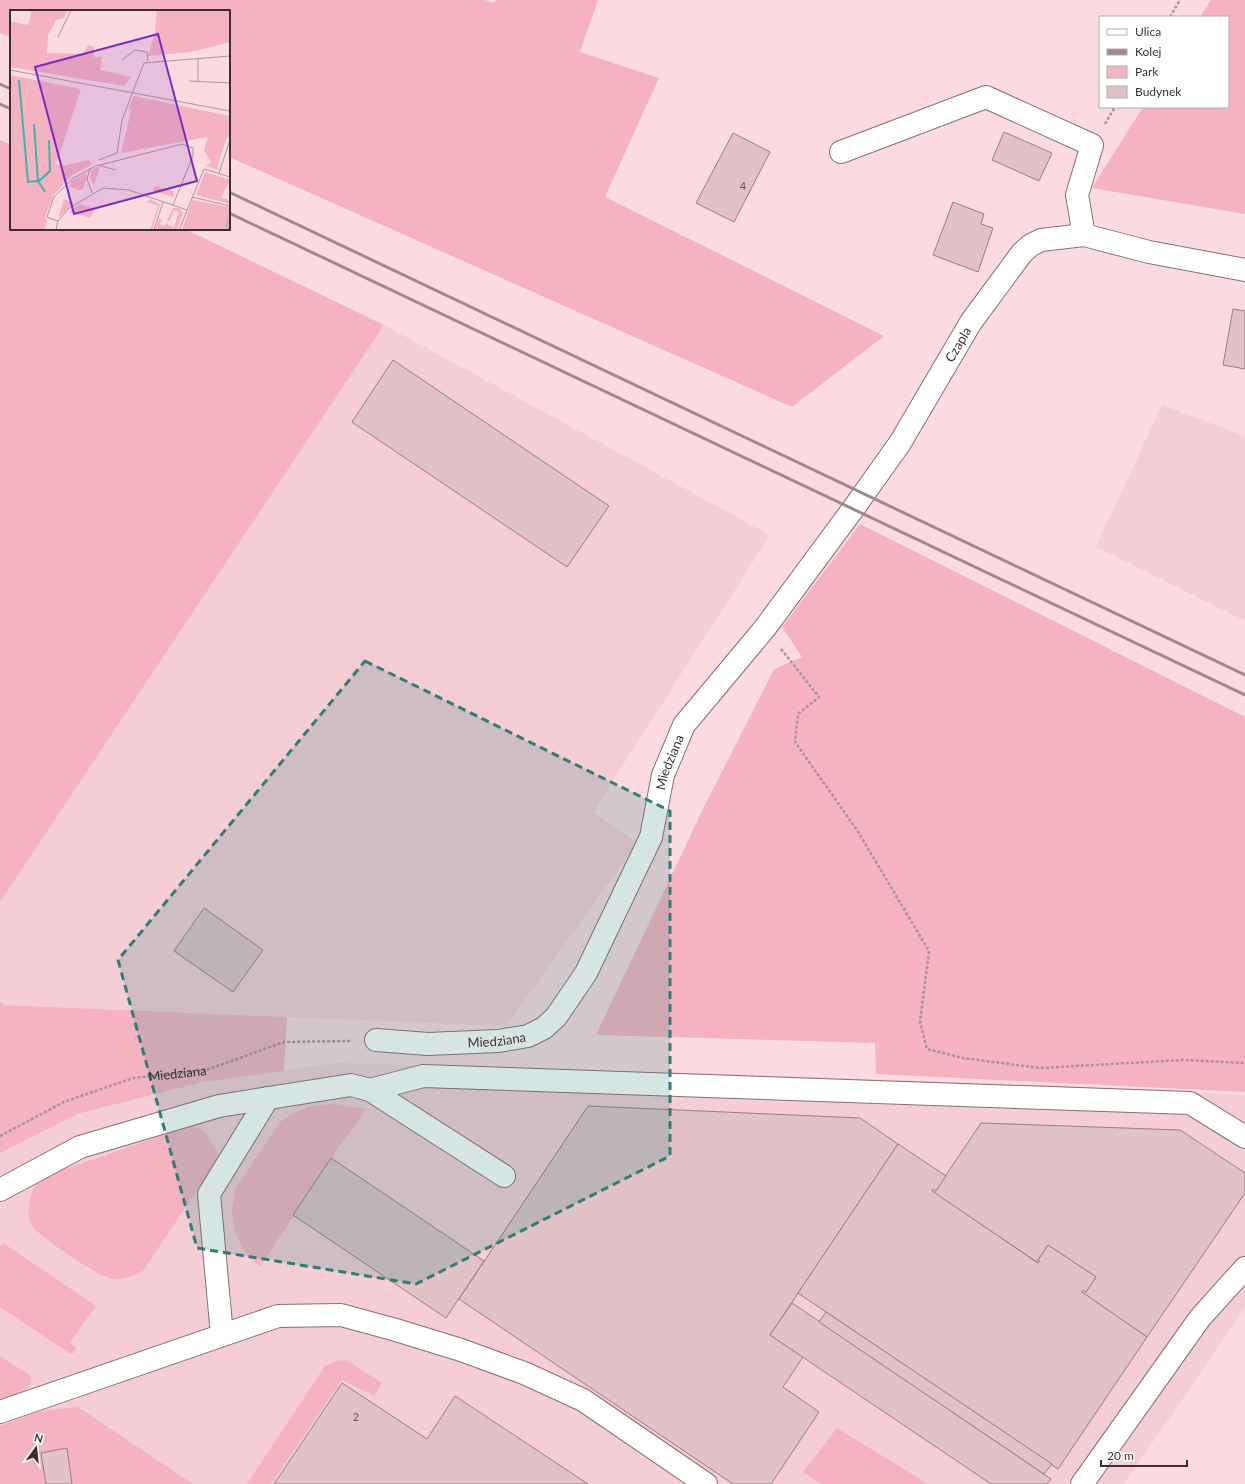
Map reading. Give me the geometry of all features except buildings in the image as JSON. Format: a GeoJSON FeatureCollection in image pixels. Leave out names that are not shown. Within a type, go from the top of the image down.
{"type":"FeatureCollection","features":[{"type":"Feature","properties":{"kind":"street"},"geometry":{"type":"LineString","coordinates":[[841,152],[986,97],[1092,146],[1077,195],[1084,235]]}},
{"type":"Feature","properties":{"kind":"street","name":"Czapla"},"geometry":{"type":"LineString","coordinates":[[765,628],[900,443],[971,322],[1022,253],[1031,245],[1040,240],[1084,235],[1150,252],[1245,270]]}},
{"type":"Feature","properties":{"kind":"street","name":"Miedziana"},"geometry":{"type":"LineString","coordinates":[[376,1040],[428,1044],[498,1041],[528,1036],[544,1028],[556,1017],[586,972],[651,837],[662,775],[684,726],[765,628]]}},
{"type":"Feature","properties":{"kind":"street"},"geometry":{"type":"LineString","coordinates":[[370,1090],[423,1076],[1190,1103],[1245,1137]]}},
{"type":"Feature","properties":{"kind":"street"},"geometry":{"type":"LineString","coordinates":[[0,1190],[80,1147],[219,1106],[351,1085],[370,1090],[504,1176]]}},
{"type":"Feature","properties":{"kind":"street"},"geometry":{"type":"LineString","coordinates":[[222,1335],[209,1194],[268,1098]]}},
{"type":"Feature","properties":{"kind":"street"},"geometry":{"type":"LineString","coordinates":[[1082,1484],[1200,1318],[1245,1268]]}},
{"type":"Feature","properties":{"kind":"street"},"geometry":{"type":"LineString","coordinates":[[0,1412],[278,1316],[341,1316],[396,1330],[461,1350],[524,1373],[583,1400],[706,1484]]}},
{"type":"Feature","properties":{"kind":"path"},"geometry":{"type":"LineString","coordinates":[[1171,16],[1180,0]]}},
{"type":"Feature","properties":{"kind":"path"},"geometry":{"type":"LineString","coordinates":[[765,628],[819,697],[798,714],[795,742],[857,830],[929,951],[920,1022],[927,1049],[963,1058],[1040,1068],[1183,1060],[1245,1063]]}},
{"type":"Feature","properties":{"kind":"path","name":"Miedziana"},"geometry":{"type":"LineString","coordinates":[[0,1136],[64,1102],[133,1078],[206,1070],[284,1042],[376,1040]]}},
{"type":"Feature","properties":{"kind":"highlighted area"},"geometry":{"type":"Polygon","coordinates":[[[365,661],[670,811],[670,1156],[416,1284],[197,1248],[118,960],[365,661]]]}},
{"type":"Feature","properties":{"kind":"shaded area"},"geometry":{"type":"Polygon","coordinates":[[[384,325],[770,535],[593,812],[637,843],[506,1026],[4,1005],[0,1002],[0,899],[68,793],[384,325]]]}},
{"type":"Feature","properties":{"kind":"shaded area"},"geometry":{"type":"Polygon","coordinates":[[[1162,405],[1245,436],[1245,621],[1096,547],[1162,405]]]}},
{"type":"Feature","properties":{"kind":"shaded area"},"geometry":{"type":"Polygon","coordinates":[[[337,1063],[761,1075],[1119,1088],[1245,1095],[1245,1308],[1124,1484],[0,1484],[0,1153],[77,1114],[203,1082],[337,1063]]]}},
{"type":"Feature","properties":{"kind":"green space"},"geometry":{"type":"Polygon","coordinates":[[[0,0],[485,0],[492,3],[498,0],[598,0],[580,52],[659,78],[605,197],[884,336],[792,407],[230,157],[230,10],[10,10],[10,37],[0,33],[0,0]]]}},
{"type":"Feature","properties":{"kind":"green space"},"geometry":{"type":"Polygon","coordinates":[[[1211,0],[1245,0],[1245,214],[1092,188],[1142,108],[1229,108],[1229,16],[1201,16],[1211,0]]]}},
{"type":"Feature","properties":{"kind":"green space"},"geometry":{"type":"Polygon","coordinates":[[[0,140],[10,145],[10,230],[187,230],[384,325],[0,902],[0,140]]]}},
{"type":"Feature","properties":{"kind":"green space"},"geometry":{"type":"Polygon","coordinates":[[[860,524],[1245,717],[1245,1092],[876,1074],[875,1043],[596,1035],[701,813],[774,669],[802,657],[782,627],[860,524]]]}},
{"type":"Feature","properties":{"kind":"green space"},"geometry":{"type":"Polygon","coordinates":[[[0,1002],[4,1005],[287,1017],[284,1071],[203,1082],[77,1114],[0,1153],[0,1002]]]}},
{"type":"Feature","properties":{"kind":"green space"},"geometry":{"type":"Polygon","coordinates":[[[333,1104],[366,1109],[336,1151],[260,1267],[243,1249],[234,1228],[232,1208],[236,1188],[279,1123],[298,1111],[318,1105],[333,1104]]]}},
{"type":"Feature","properties":{"kind":"green space"},"geometry":{"type":"Polygon","coordinates":[[[189,1126],[202,1129],[207,1135],[218,1153],[217,1160],[143,1271],[122,1278],[108,1278],[69,1255],[46,1239],[33,1227],[29,1217],[31,1194],[36,1184],[45,1176],[189,1126]]]}},
{"type":"Feature","properties":{"kind":"green space"},"geometry":{"type":"Polygon","coordinates":[[[3,1243],[96,1306],[70,1342],[76,1348],[74,1353],[69,1353],[0,1307],[0,1246],[3,1243]]]}},
{"type":"Feature","properties":{"kind":"green space"},"geometry":{"type":"Polygon","coordinates":[[[0,1356],[31,1376],[31,1382],[29,1387],[21,1393],[0,1399],[0,1356]]]}},
{"type":"Feature","properties":{"kind":"green space"},"geometry":{"type":"Polygon","coordinates":[[[344,1360],[382,1383],[374,1396],[342,1380],[271,1484],[247,1484],[325,1366],[336,1361],[344,1360]]]}},
{"type":"Feature","properties":{"kind":"green space"},"geometry":{"type":"Polygon","coordinates":[[[78,1407],[193,1484],[0,1484],[0,1426],[40,1411],[78,1407]]]}},
{"type":"Feature","properties":{"kind":"green space"},"geometry":{"type":"Polygon","coordinates":[[[837,1428],[928,1484],[821,1484],[803,1472],[837,1428]]]}},
{"type":"Feature","properties":{"kind":"railway"},"geometry":{"type":"LineString","coordinates":[[0,84],[10,89]]}},
{"type":"Feature","properties":{"kind":"railway"},"geometry":{"type":"LineString","coordinates":[[0,104],[10,109]]}},
{"type":"Feature","properties":{"kind":"railway"},"geometry":{"type":"LineString","coordinates":[[230,192],[1245,675]]}},
{"type":"Feature","properties":{"kind":"railway"},"geometry":{"type":"LineString","coordinates":[[230,213],[1245,695]]}}]}
